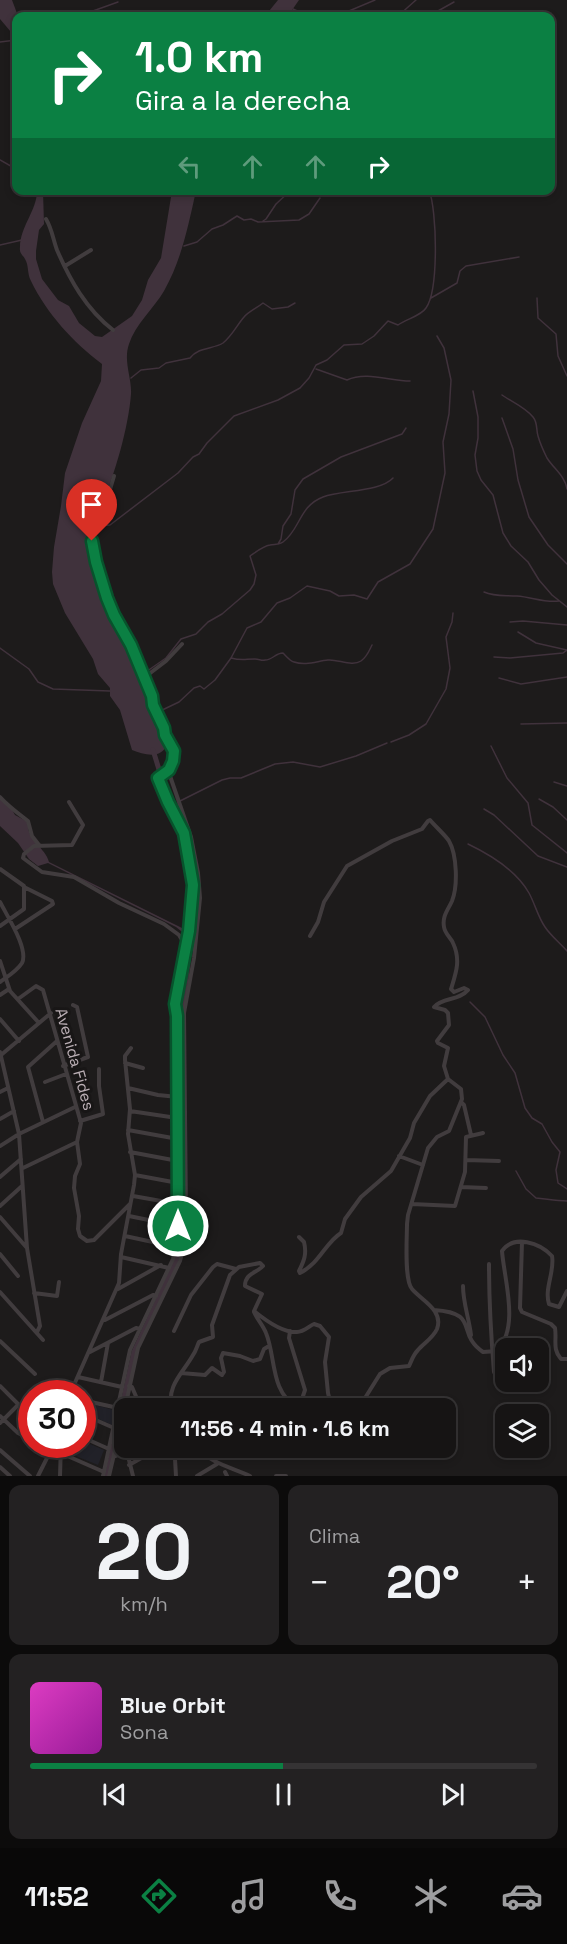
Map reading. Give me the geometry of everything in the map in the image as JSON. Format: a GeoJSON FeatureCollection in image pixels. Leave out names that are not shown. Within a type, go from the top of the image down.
{"type":"FeatureCollection","features":[{"type":"Feature","properties":{"kind":"street"},"geometry":{"type":"LineString","coordinates":[[46,219],[58,251],[82,298],[113,330]]}},
{"type":"Feature","properties":{"kind":"street"},"geometry":{"type":"LineString","coordinates":[[65,266],[91,250]]}},
{"type":"Feature","properties":{"kind":"street"},"geometry":{"type":"LineString","coordinates":[[114,476],[103,513],[91,536],[96,562],[114,615],[128,638],[165,735],[174,751],[169,770],[158,780],[184,833],[193,879],[191,917],[175,1004],[178,1097],[176,1247],[169,1268],[130,1350],[120,1398]]}},
{"type":"Feature","properties":{"kind":"street"},"geometry":{"type":"LineString","coordinates":[[144,678],[147,673],[166,661],[182,644]]}},
{"type":"Feature","properties":{"kind":"street"},"geometry":{"type":"LineString","coordinates":[[127,1398],[138,1348],[180,1261],[184,1246],[186,1214],[184,1013],[194,958],[200,898],[191,837],[181,805],[174,792],[169,770]]}},
{"type":"Feature","properties":{"kind":"street"},"geometry":{"type":"LineString","coordinates":[[0,797],[28,820],[32,836],[40,846]]}},
{"type":"Feature","properties":{"kind":"street"},"geometry":{"type":"LineString","coordinates":[[69,802],[83,825],[73,843],[67,846],[31,847],[23,858],[42,872],[80,880],[119,903],[164,924],[179,935],[186,946]]}},
{"type":"Feature","properties":{"kind":"street"},"geometry":{"type":"LineString","coordinates":[[254,1311],[271,1323],[290,1331],[301,1331],[315,1324],[326,1333],[329,1341],[325,1362],[329,1397],[336,1403],[357,1406],[363,1404],[380,1374],[390,1368],[410,1365],[416,1352],[429,1341],[437,1328],[438,1317],[434,1310],[411,1288],[406,1277],[407,1224],[423,1165],[433,1142],[437,1137],[449,1131],[461,1102],[461,1089],[448,1079],[444,1066],[448,1048],[438,1044],[437,1041],[449,1025],[448,1013],[435,1008],[435,1005],[461,996],[468,990],[464,988],[454,992],[451,989],[458,963],[453,942],[445,931],[444,918],[452,901],[456,871],[451,844],[447,837],[430,820],[422,829],[392,841],[347,866],[324,902],[318,922],[310,936]]}},
{"type":"Feature","properties":{"kind":"street"},"geometry":{"type":"LineString","coordinates":[[0,869],[24,886],[52,901],[53,904],[15,929]]}},
{"type":"Feature","properties":{"kind":"street"},"geometry":{"type":"LineString","coordinates":[[0,927],[24,909],[24,886]]}},
{"type":"Feature","properties":{"kind":"street"},"geometry":{"type":"LineString","coordinates":[[0,902],[15,929],[22,947],[23,961],[0,982]]}},
{"type":"Feature","properties":{"kind":"street"},"geometry":{"type":"LineString","coordinates":[[0,961],[10,988],[39,1023]]}},
{"type":"Feature","properties":{"kind":"street","name":"Avenida Fides"},"geometry":{"type":"LineString","coordinates":[[18,999],[38,986],[43,990],[80,1121],[76,1142],[80,1164],[75,1176],[74,1188],[80,1236],[87,1241],[94,1240],[131,1203]]}},
{"type":"Feature","properties":{"kind":"street"},"geometry":{"type":"LineString","coordinates":[[0,995],[10,988]]}},
{"type":"Feature","properties":{"kind":"street"},"geometry":{"type":"LineString","coordinates":[[63,1066],[88,1058],[77,1007],[73,1005]]}},
{"type":"Feature","properties":{"kind":"street"},"geometry":{"type":"LineString","coordinates":[[37,1332],[40,1326],[27,1248],[19,1134],[1,1054],[51,1014]]}},
{"type":"Feature","properties":{"kind":"street"},"geometry":{"type":"LineString","coordinates":[[0,1019],[19,1041]]}},
{"type":"Feature","properties":{"kind":"street"},"geometry":{"type":"LineString","coordinates":[[43,1122],[28,1067],[57,1041]]}},
{"type":"Feature","properties":{"kind":"street"},"geometry":{"type":"LineString","coordinates":[[77,1380],[117,1289],[133,1196],[135,1175],[128,1130],[129,1088],[125,1063],[125,1056],[131,1048]]}},
{"type":"Feature","properties":{"kind":"street"},"geometry":{"type":"LineString","coordinates":[[125,1063],[143,1068]]}},
{"type":"Feature","properties":{"kind":"street"},"geometry":{"type":"LineString","coordinates":[[80,1121],[103,1114],[99,1069]]}},
{"type":"Feature","properties":{"kind":"street"},"geometry":{"type":"LineString","coordinates":[[45,1082],[66,1074]]}},
{"type":"Feature","properties":{"kind":"street"},"geometry":{"type":"LineString","coordinates":[[298,1237],[304,1242],[306,1252],[300,1273],[314,1264],[332,1239],[341,1233],[345,1219],[361,1197],[391,1171],[430,1096],[448,1079]]}},
{"type":"Feature","properties":{"kind":"street"},"geometry":{"type":"LineString","coordinates":[[0,1092],[8,1088]]}},
{"type":"Feature","properties":{"kind":"street"},"geometry":{"type":"LineString","coordinates":[[129,1088],[178,1097]]}},
{"type":"Feature","properties":{"kind":"street"},"geometry":{"type":"LineString","coordinates":[[461,1102],[464,1105],[471,1135]]}},
{"type":"Feature","properties":{"kind":"street"},"geometry":{"type":"LineString","coordinates":[[0,1146],[19,1134],[75,1107]]}},
{"type":"Feature","properties":{"kind":"street"},"geometry":{"type":"LineString","coordinates":[[129,1110],[177,1118]]}},
{"type":"Feature","properties":{"kind":"street"},"geometry":{"type":"LineString","coordinates":[[0,1119],[15,1111]]}},
{"type":"Feature","properties":{"kind":"street"},"geometry":{"type":"LineString","coordinates":[[128,1130],[178,1139]]}},
{"type":"Feature","properties":{"kind":"street"},"geometry":{"type":"LineString","coordinates":[[412,1204],[453,1207],[457,1204],[466,1160],[466,1137],[483,1133]]}},
{"type":"Feature","properties":{"kind":"street"},"geometry":{"type":"LineString","coordinates":[[22,1168],[76,1142]]}},
{"type":"Feature","properties":{"kind":"street"},"geometry":{"type":"LineString","coordinates":[[130,1152],[178,1161]]}},
{"type":"Feature","properties":{"kind":"street"},"geometry":{"type":"LineString","coordinates":[[399,1156],[423,1165]]}},
{"type":"Feature","properties":{"kind":"street"},"geometry":{"type":"LineString","coordinates":[[0,1177],[21,1158]]}},
{"type":"Feature","properties":{"kind":"street"},"geometry":{"type":"LineString","coordinates":[[466,1160],[499,1161]]}},
{"type":"Feature","properties":{"kind":"street"},"geometry":{"type":"LineString","coordinates":[[135,1175],[178,1183]]}},
{"type":"Feature","properties":{"kind":"street"},"geometry":{"type":"LineString","coordinates":[[0,1206],[22,1186]]}},
{"type":"Feature","properties":{"kind":"street"},"geometry":{"type":"LineString","coordinates":[[461,1187],[486,1188]]}},
{"type":"Feature","properties":{"kind":"street"},"geometry":{"type":"LineString","coordinates":[[133,1196],[178,1204]]}},
{"type":"Feature","properties":{"kind":"street"},"geometry":{"type":"LineString","coordinates":[[129,1216],[178,1226]]}},
{"type":"Feature","properties":{"kind":"street"},"geometry":{"type":"LineString","coordinates":[[0,1217],[27,1248]]}},
{"type":"Feature","properties":{"kind":"street"},"geometry":{"type":"LineString","coordinates":[[125,1236],[176,1247]]}},
{"type":"Feature","properties":{"kind":"street"},"geometry":{"type":"LineString","coordinates":[[434,1310],[449,1311],[462,1317],[472,1342],[483,1352],[497,1351],[504,1340],[510,1311],[502,1251],[510,1243],[522,1242],[538,1246],[552,1256],[553,1265],[547,1298],[549,1304],[557,1308],[561,1306],[567,1292]]}},
{"type":"Feature","properties":{"kind":"street"},"geometry":{"type":"LineString","coordinates":[[522,1242],[520,1308],[522,1312],[551,1324],[555,1328],[557,1354],[561,1359],[567,1359]]}},
{"type":"Feature","properties":{"kind":"street"},"geometry":{"type":"LineString","coordinates":[[0,1254],[18,1276]]}},
{"type":"Feature","properties":{"kind":"street"},"geometry":{"type":"LineString","coordinates":[[121,1257],[169,1268]]}},
{"type":"Feature","properties":{"kind":"street"},"geometry":{"type":"LineString","coordinates":[[174,1331],[191,1295],[213,1267],[217,1264],[236,1269]]}},
{"type":"Feature","properties":{"kind":"street"},"geometry":{"type":"LineString","coordinates":[[171,1398],[171,1391],[200,1342],[213,1337],[212,1325],[230,1275],[236,1269],[248,1264],[263,1264],[262,1268],[250,1274],[245,1280],[245,1286],[262,1294],[254,1311]]}},
{"type":"Feature","properties":{"kind":"street"},"geometry":{"type":"LineString","coordinates":[[489,1264],[488,1290],[494,1372]]}},
{"type":"Feature","properties":{"kind":"street"},"geometry":{"type":"LineString","coordinates":[[117,1289],[161,1265]]}},
{"type":"Feature","properties":{"kind":"street"},"geometry":{"type":"LineString","coordinates":[[34,1293],[57,1296],[59,1282]]}},
{"type":"Feature","properties":{"kind":"street"},"geometry":{"type":"LineString","coordinates":[[463,1286],[464,1306],[469,1318],[472,1342]]}},
{"type":"Feature","properties":{"kind":"street"},"geometry":{"type":"LineString","coordinates":[[1,1294],[44,1340]]}},
{"type":"Feature","properties":{"kind":"street"},"geometry":{"type":"LineString","coordinates":[[104,1320],[153,1295],[156,1296]]}},
{"type":"Feature","properties":{"kind":"street"},"geometry":{"type":"LineString","coordinates":[[254,1311],[267,1334],[279,1386],[286,1398],[297,1407],[305,1390],[289,1338],[290,1331]]}},
{"type":"Feature","properties":{"kind":"street"},"geometry":{"type":"LineString","coordinates":[[89,1352],[136,1328],[140,1329]]}},
{"type":"Feature","properties":{"kind":"street"},"geometry":{"type":"LineString","coordinates":[[0,1341],[35,1374]]}},
{"type":"Feature","properties":{"kind":"street"},"geometry":{"type":"LineString","coordinates":[[101,1382],[108,1343]]}},
{"type":"Feature","properties":{"kind":"street"},"geometry":{"type":"LineString","coordinates":[[181,1373],[194,1372],[204,1375],[212,1368],[222,1375],[224,1372],[221,1358],[223,1353],[256,1360],[260,1359],[264,1348],[269,1346]]}},
{"type":"Feature","properties":{"kind":"street"},"geometry":{"type":"LineString","coordinates":[[78,1377],[122,1387]]}},
{"type":"Feature","properties":{"kind":"street"},"geometry":{"type":"LineString","coordinates":[[0,1386],[18,1405],[1,1420],[18,1433]]}},
{"type":"Feature","properties":{"kind":"street"},"geometry":{"type":"LineString","coordinates":[[129,1386],[132,1387],[137,1398]]}},
{"type":"Feature","properties":{"kind":"street"},"geometry":{"type":"LineString","coordinates":[[96,1403],[114,1407]]}},
{"type":"Feature","properties":{"kind":"street"},"geometry":{"type":"LineString","coordinates":[[69,1458],[104,1474],[114,1428],[96,1420]]}},
{"type":"Feature","properties":{"kind":"street"},"geometry":{"type":"LineString","coordinates":[[96,1443],[109,1449]]}},
{"type":"Feature","properties":{"kind":"street"},"geometry":{"type":"LineString","coordinates":[[0,1450],[30,1476]]}},
{"type":"Feature","properties":{"kind":"street"},"geometry":{"type":"LineString","coordinates":[[38,1476],[47,1458]]}},
{"type":"Feature","properties":{"kind":"street"},"geometry":{"type":"LineString","coordinates":[[60,1458],[60,1476]]}},
{"type":"Feature","properties":{"kind":"street"},"geometry":{"type":"LineString","coordinates":[[110,1476],[114,1458]]}},
{"type":"Feature","properties":{"kind":"street"},"geometry":{"type":"LineString","coordinates":[[128,1458],[133,1476]]}},
{"type":"Feature","properties":{"kind":"street"},"geometry":{"type":"LineString","coordinates":[[129,1466],[142,1458]]}},
{"type":"Feature","properties":{"kind":"street"},"geometry":{"type":"LineString","coordinates":[[174,1458],[176,1476]]}},
{"type":"Feature","properties":{"kind":"street"},"geometry":{"type":"LineString","coordinates":[[208,1458],[250,1476]]}},
{"type":"Feature","properties":{"kind":"street"},"geometry":{"type":"LineString","coordinates":[[198,1476],[218,1464]]}},
{"type":"Feature","properties":{"kind":"street"},"geometry":{"type":"LineString","coordinates":[[0,1467],[10,1476]]}},
{"type":"Feature","properties":{"kind":"street"},"geometry":{"type":"LineString","coordinates":[[276,1476],[286,1476]]}},
{"type":"Feature","properties":{"kind":"shaded area"},"geometry":{"type":"Polygon","coordinates":[[[0,0],[12,0],[16,12],[12,12],[12,33],[0,19],[0,0]]]}},
{"type":"Feature","properties":{"kind":"shaded area"},"geometry":{"type":"Polygon","coordinates":[[[278,0],[299,0],[291,12],[268,12],[278,0]]]}},
{"type":"Feature","properties":{"kind":"shaded area"},"geometry":{"type":"Polygon","coordinates":[[[36,195],[43,195],[44,224],[39,230],[36,251],[42,279],[58,300],[69,306],[79,323],[95,336],[102,337],[132,316],[142,300],[148,280],[161,258],[171,195],[195,195],[184,242],[170,279],[136,330],[127,350],[131,394],[126,428],[116,466],[95,520],[87,534],[97,572],[130,645],[140,683],[143,684],[157,714],[168,743],[157,754],[132,750],[120,710],[110,696],[110,688],[98,674],[93,659],[65,613],[53,584],[54,547],[65,473],[82,423],[101,381],[102,364],[62,327],[37,293],[30,278],[20,247],[23,232],[36,195]]]}},
{"type":"Feature","properties":{"kind":"shaded area"},"geometry":{"type":"Polygon","coordinates":[[[0,798],[10,806],[15,815],[28,822],[30,834],[49,862],[182,928],[187,933],[186,935],[176,927],[48,863],[38,866],[0,826],[0,798]]]}},
{"type":"Feature","properties":{"kind":"shaded area"},"geometry":{"type":"Polygon","coordinates":[[[96,1405],[114,1410],[112,1425],[96,1418],[96,1405]]]}},
{"type":"Feature","properties":{"kind":"shaded area"},"geometry":{"type":"Polygon","coordinates":[[[96,1447],[104,1450],[98,1465],[81,1458],[96,1458],[96,1447]]]}},
{"type":"Feature","properties":{"kind":"waterway"},"geometry":{"type":"LineString","coordinates":[[346,12],[375,0]]}},
{"type":"Feature","properties":{"kind":"waterway"},"geometry":{"type":"LineString","coordinates":[[402,12],[416,0]]}},
{"type":"Feature","properties":{"kind":"waterway"},"geometry":{"type":"LineString","coordinates":[[90,12],[118,2]]}},
{"type":"Feature","properties":{"kind":"waterway"},"geometry":{"type":"LineString","coordinates":[[436,12],[454,2]]}},
{"type":"Feature","properties":{"kind":"waterway"},"geometry":{"type":"LineString","coordinates":[[293,9],[299,12]]}},
{"type":"Feature","properties":{"kind":"waterway"},"geometry":{"type":"LineString","coordinates":[[0,42],[12,40]]}},
{"type":"Feature","properties":{"kind":"waterway"},"geometry":{"type":"LineString","coordinates":[[0,160],[12,167]]}},
{"type":"Feature","properties":{"kind":"waterway"},"geometry":{"type":"LineString","coordinates":[[263,221],[286,195]]}},
{"type":"Feature","properties":{"kind":"waterway"},"geometry":{"type":"LineString","coordinates":[[90,526],[110,525],[178,473],[234,416],[278,400],[300,388],[316,365],[327,360],[344,345],[362,344],[374,336],[388,321],[398,325],[424,311],[430,299],[435,268],[434,214],[430,195]]}},
{"type":"Feature","properties":{"kind":"waterway"},"geometry":{"type":"LineString","coordinates":[[184,246],[197,242],[212,229],[237,216],[244,220],[251,219],[258,222],[299,220],[309,214],[320,198]]}},
{"type":"Feature","properties":{"kind":"waterway"},"geometry":{"type":"LineString","coordinates":[[0,245],[22,240]]}},
{"type":"Feature","properties":{"kind":"waterway"},"geometry":{"type":"LineString","coordinates":[[431,298],[457,283],[460,271],[466,266],[519,257]]}},
{"type":"Feature","properties":{"kind":"waterway"},"geometry":{"type":"LineString","coordinates":[[537,298],[538,318],[556,334],[558,356],[567,376]]}},
{"type":"Feature","properties":{"kind":"waterway"},"geometry":{"type":"LineString","coordinates":[[131,378],[141,370],[159,368],[166,363],[190,358],[197,352],[223,343],[246,315],[263,303],[272,309],[288,307],[295,303]]}},
{"type":"Feature","properties":{"kind":"waterway"},"geometry":{"type":"LineString","coordinates":[[158,712],[179,702],[194,688],[200,686],[204,689],[215,680],[231,658],[247,628],[261,622],[277,603],[290,598],[307,586],[330,591],[339,596],[354,595],[367,599],[378,582],[410,564],[433,529],[445,473],[443,442],[449,414],[451,380],[444,348],[437,336]]}},
{"type":"Feature","properties":{"kind":"waterway"},"geometry":{"type":"LineString","coordinates":[[316,369],[347,380],[370,376],[410,381]]}},
{"type":"Feature","properties":{"kind":"waterway"},"geometry":{"type":"LineString","coordinates":[[473,391],[478,417],[475,455],[477,471],[493,495],[503,533],[511,546],[528,562],[539,580],[567,607]]}},
{"type":"Feature","properties":{"kind":"waterway"},"geometry":{"type":"LineString","coordinates":[[502,395],[533,417],[546,456],[562,476],[567,489]]}},
{"type":"Feature","properties":{"kind":"waterway"},"geometry":{"type":"LineString","coordinates":[[502,418],[513,449],[518,480],[529,517],[548,545],[567,564]]}},
{"type":"Feature","properties":{"kind":"waterway"},"geometry":{"type":"LineString","coordinates":[[278,544],[283,526],[291,514],[295,490],[303,479],[341,457],[402,434],[406,428]]}},
{"type":"Feature","properties":{"kind":"waterway"},"geometry":{"type":"LineString","coordinates":[[143,674],[166,658],[181,639],[196,634],[250,590],[256,575],[250,556],[265,547],[283,542],[289,537],[304,512],[315,501],[331,495],[379,486],[393,478]]}},
{"type":"Feature","properties":{"kind":"waterway"},"geometry":{"type":"LineString","coordinates":[[484,592],[559,601]]}},
{"type":"Feature","properties":{"kind":"waterway"},"geometry":{"type":"LineString","coordinates":[[391,742],[409,735],[426,724],[446,689],[450,668],[446,637],[453,613]]}},
{"type":"Feature","properties":{"kind":"waterway"},"geometry":{"type":"LineString","coordinates":[[510,622],[567,625]]}},
{"type":"Feature","properties":{"kind":"waterway"},"geometry":{"type":"LineString","coordinates":[[518,632],[536,643],[567,650]]}},
{"type":"Feature","properties":{"kind":"waterway"},"geometry":{"type":"LineString","coordinates":[[231,658],[264,660],[283,653],[291,661],[298,663],[332,660],[357,663],[368,654],[372,645]]}},
{"type":"Feature","properties":{"kind":"waterway"},"geometry":{"type":"LineString","coordinates":[[0,648],[29,669],[38,682],[53,689],[110,691]]}},
{"type":"Feature","properties":{"kind":"waterway"},"geometry":{"type":"LineString","coordinates":[[494,657],[510,658],[563,653],[567,650]]}},
{"type":"Feature","properties":{"kind":"waterway"},"geometry":{"type":"LineString","coordinates":[[499,678],[521,684],[567,677]]}},
{"type":"Feature","properties":{"kind":"waterway"},"geometry":{"type":"LineString","coordinates":[[141,684],[142,678]]}},
{"type":"Feature","properties":{"kind":"waterway"},"geometry":{"type":"LineString","coordinates":[[521,724],[567,723]]}},
{"type":"Feature","properties":{"kind":"waterway"},"geometry":{"type":"LineString","coordinates":[[180,801],[222,780],[241,778],[275,764],[293,762],[320,767],[387,743]]}},
{"type":"Feature","properties":{"kind":"waterway"},"geometry":{"type":"LineString","coordinates":[[491,746],[507,778],[528,803],[532,825],[567,853]]}},
{"type":"Feature","properties":{"kind":"waterway"},"geometry":{"type":"LineString","coordinates":[[107,1476],[134,1352],[176,1261],[181,1239],[181,1018],[196,901],[196,879],[188,833],[165,789],[153,750]]}},
{"type":"Feature","properties":{"kind":"waterway"},"geometry":{"type":"LineString","coordinates":[[554,782],[567,786]]}},
{"type":"Feature","properties":{"kind":"waterway"},"geometry":{"type":"LineString","coordinates":[[539,799],[553,807],[567,820]]}},
{"type":"Feature","properties":{"kind":"waterway"},"geometry":{"type":"LineString","coordinates":[[177,811],[178,804]]}},
{"type":"Feature","properties":{"kind":"waterway"},"geometry":{"type":"LineString","coordinates":[[484,809],[494,815],[538,856],[567,867]]}},
{"type":"Feature","properties":{"kind":"waterway"},"geometry":{"type":"LineString","coordinates":[[468,844],[494,858],[517,877],[529,893],[545,927],[567,951]]}},
{"type":"Feature","properties":{"kind":"waterway"},"geometry":{"type":"LineString","coordinates":[[470,1002],[485,1017],[503,1055],[515,1073],[525,1108],[532,1118],[542,1124],[560,1152],[556,1170],[558,1183],[567,1189]]}},
{"type":"Feature","properties":{"kind":"waterway"},"geometry":{"type":"LineString","coordinates":[[516,1171],[526,1189],[536,1198],[567,1201]]}},
{"type":"Feature","properties":{"kind":"route"},"geometry":{"type":"LineString","coordinates":[[92,541],[107,598],[131,645],[165,735],[174,751],[169,770],[158,778],[184,833],[193,879],[189,931],[175,1004],[178,1077],[178,1226]]}}]}
